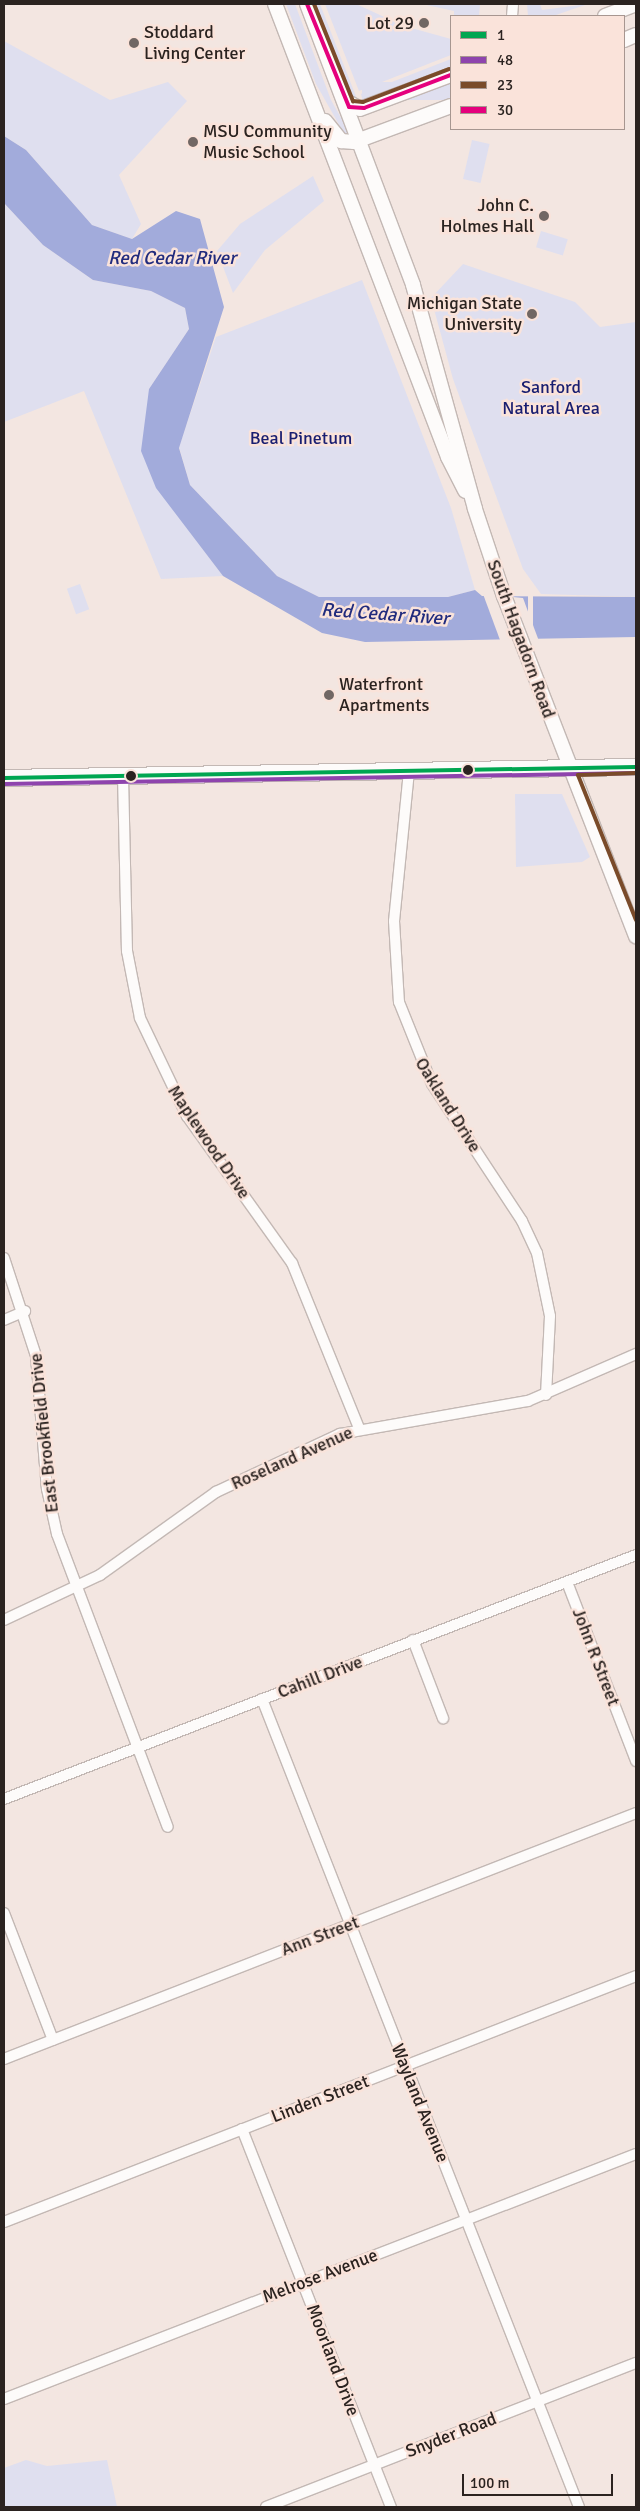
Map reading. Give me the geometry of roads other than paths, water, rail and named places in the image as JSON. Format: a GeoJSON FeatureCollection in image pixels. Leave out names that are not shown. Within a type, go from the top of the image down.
{"type":"FeatureCollection","features":[{"type":"Feature","properties":{"kind":"main road"},"geometry":{"type":"LineString","coordinates":[[4,778],[636,767]]}},
{"type":"Feature","properties":{"kind":"street","name":"South Hagadorn Road"},"geometry":{"type":"LineString","coordinates":[[275,4],[448,456],[474,509]]}},
{"type":"Feature","properties":{"kind":"street","name":"South Hagadorn Road"},"geometry":{"type":"LineString","coordinates":[[306,4],[413,285],[474,509],[504,596],[569,769],[636,936]]}},
{"type":"Feature","properties":{"kind":"street"},"geometry":{"type":"LineString","coordinates":[[607,15],[636,4]]}},
{"type":"Feature","properties":{"kind":"street"},"geometry":{"type":"LineString","coordinates":[[344,100],[360,110],[450,75]]}},
{"type":"Feature","properties":{"kind":"street"},"geometry":{"type":"LineString","coordinates":[[313,104],[338,138],[359,141],[450,106]]}},
{"type":"Feature","properties":{"kind":"street","name":"Oakland Drive"},"geometry":{"type":"LineString","coordinates":[[409,771],[394,921],[399,1002],[432,1084],[522,1220],[537,1253],[550,1316],[546,1395]]}},
{"type":"Feature","properties":{"kind":"street","name":"Maplewood Drive"},"geometry":{"type":"LineString","coordinates":[[123,776],[127,951],[140,1018],[187,1116],[292,1264],[359,1428]]}},
{"type":"Feature","properties":{"kind":"street","name":"East Brookfield Drive"},"geometry":{"type":"LineString","coordinates":[[4,1258],[24,1311],[39,1374],[50,1503],[76,1589],[168,1827]]}},
{"type":"Feature","properties":{"kind":"street"},"geometry":{"type":"LineString","coordinates":[[4,1320],[24,1311]]}},
{"type":"Feature","properties":{"kind":"street","name":"Roseland Avenue"},"geometry":{"type":"LineString","coordinates":[[4,1620],[76,1589],[216,1492],[359,1428],[491,1409],[546,1395],[636,1354]]}},
{"type":"Feature","properties":{"kind":"street","name":"Cahill Drive"},"geometry":{"type":"LineString","coordinates":[[4,1799],[636,1555]]}},
{"type":"Feature","properties":{"kind":"street","name":"John R Street"},"geometry":{"type":"LineString","coordinates":[[567,1582],[636,1760]]}},
{"type":"Feature","properties":{"kind":"street"},"geometry":{"type":"LineString","coordinates":[[413,1640],[443,1718]]}},
{"type":"Feature","properties":{"kind":"street","name":"Wayland Avenue"},"geometry":{"type":"LineString","coordinates":[[262,1699],[579,2507]]}},
{"type":"Feature","properties":{"kind":"street","name":"Ann Street"},"geometry":{"type":"LineString","coordinates":[[4,2059],[636,1812]]}},
{"type":"Feature","properties":{"kind":"street"},"geometry":{"type":"LineString","coordinates":[[4,1912],[53,2040]]}},
{"type":"Feature","properties":{"kind":"street","name":"Linden Street"},"geometry":{"type":"LineString","coordinates":[[4,2222],[636,1976]]}},
{"type":"Feature","properties":{"kind":"street","name":"Moorland Drive"},"geometry":{"type":"LineString","coordinates":[[242,2130],[391,2507]]}},
{"type":"Feature","properties":{"kind":"street","name":"Melrose Avenue"},"geometry":{"type":"LineString","coordinates":[[4,2399],[636,2154]]}},
{"type":"Feature","properties":{"kind":"street","name":"Snyder Road"},"geometry":{"type":"LineString","coordinates":[[266,2507],[636,2363]]}},
{"type":"Feature","properties":{"kind":"water","name":"Red Cedar River"},"geometry":{"type":"Polygon","coordinates":[[[4,136],[26,150],[92,225],[132,239],[176,211],[200,219],[224,307],[179,448],[190,485],[277,576],[319,597],[448,597],[475,590],[482,596],[636,597],[636,637],[365,642],[322,633],[223,576],[156,488],[141,451],[149,389],[189,329],[185,308],[151,291],[93,280],[43,245],[4,203],[4,136]]]}},
{"type":"Feature","properties":{"kind":"place","name":"Lot 29"},"geometry":{"type":"Point","coordinates":[424,23]}},
{"type":"Feature","properties":{"kind":"place","name":"Stoddard Living Center"},"geometry":{"type":"Point","coordinates":[134,43]}},
{"type":"Feature","properties":{"kind":"place","name":"MSU Community Music School"},"geometry":{"type":"Point","coordinates":[193,142]}},
{"type":"Feature","properties":{"kind":"place","name":"John C. Holmes Hall"},"geometry":{"type":"Point","coordinates":[544,216]}},
{"type":"Feature","properties":{"kind":"place","name":"Michigan State University"},"geometry":{"type":"Point","coordinates":[532,314]}},
{"type":"Feature","properties":{"kind":"place","name":"Waterfront Apartments"},"geometry":{"type":"Point","coordinates":[329,695]}},
{"type":"Feature","properties":{"kind":"park label","name":"Sanford Natural Area"},"geometry":{"type":"Point","coordinates":[551,398]}},
{"type":"Feature","properties":{"kind":"park label","name":"Beal Pinetum"},"geometry":{"type":"Point","coordinates":[301,438]}}]}
